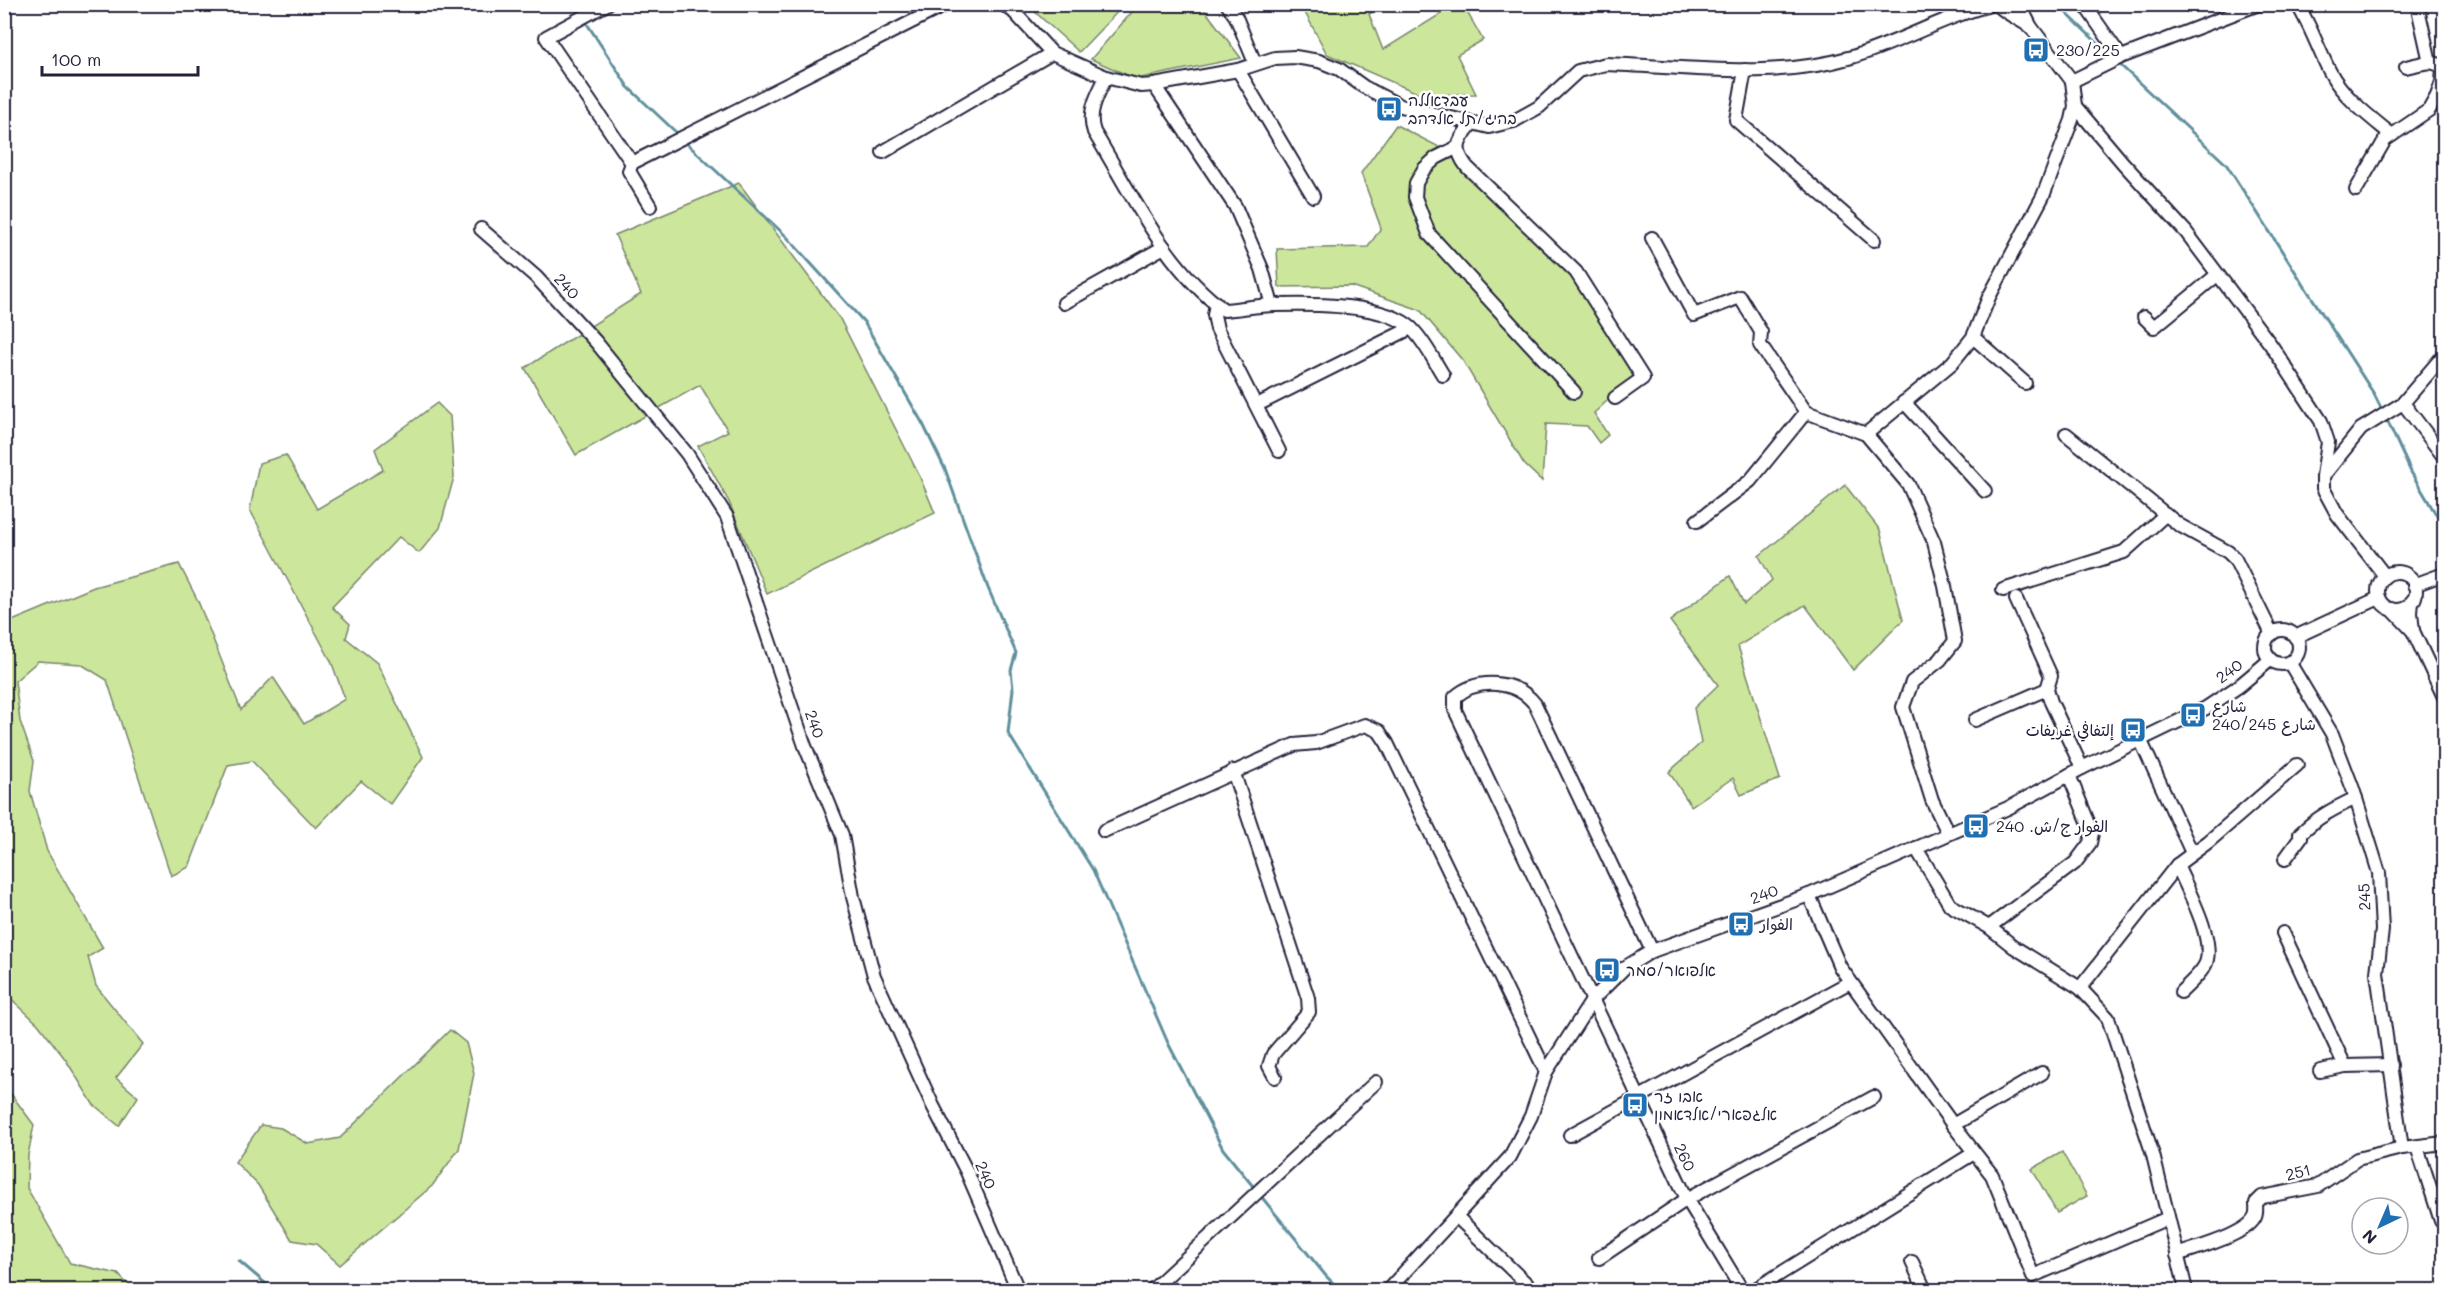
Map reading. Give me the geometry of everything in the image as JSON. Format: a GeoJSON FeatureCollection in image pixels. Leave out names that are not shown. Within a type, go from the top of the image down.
{"type":"FeatureCollection","features":[{"type":"Feature","properties":{"kind":"street"},"geometry":{"type":"LineString","coordinates":[[607,4],[546,37],[632,163]]}},
{"type":"Feature","properties":{"kind":"street"},"geometry":{"type":"LineString","coordinates":[[650,206],[628,171],[632,163],[947,4]]}},
{"type":"Feature","properties":{"kind":"street"},"geometry":{"type":"LineString","coordinates":[[1002,4],[1013,11],[1052,54],[1106,77],[1141,86],[1238,70],[1275,58],[1295,57],[1319,61],[1339,69],[1364,87],[1401,106],[1490,127],[1514,121],[1539,107],[1578,71],[1592,66],[1606,64],[1745,70],[1814,66],[1853,56],[1969,11],[1995,4],[2001,10],[2015,7],[2072,81],[2075,106],[2043,196],[1989,297],[1972,337],[1952,363],[1866,434]]}},
{"type":"Feature","properties":{"kind":"street"},"geometry":{"type":"LineString","coordinates":[[1227,4],[1236,17],[1256,63]]}},
{"type":"Feature","properties":{"kind":"street"},"geometry":{"type":"LineString","coordinates":[[2084,4],[2121,57]]}},
{"type":"Feature","properties":{"kind":"street"},"geometry":{"type":"LineString","coordinates":[[2297,4],[2307,20],[2331,73],[2343,92],[2392,135]]}},
{"type":"Feature","properties":{"kind":"street"},"geometry":{"type":"LineString","coordinates":[[2416,4],[2430,62]]}},
{"type":"Feature","properties":{"kind":"street"},"geometry":{"type":"LineString","coordinates":[[2072,81],[2121,57],[2258,5]]}},
{"type":"Feature","properties":{"kind":"street"},"geometry":{"type":"LineString","coordinates":[[883,152],[1052,54]]}},
{"type":"Feature","properties":{"kind":"street"},"geometry":{"type":"LineString","coordinates":[[2356,190],[2385,140],[2429,110],[2437,96],[2442,82],[2443,68],[2438,63],[2430,62],[2406,67]]}},
{"type":"Feature","properties":{"kind":"street"},"geometry":{"type":"LineString","coordinates":[[1238,70],[1312,196]]}},
{"type":"Feature","properties":{"kind":"street"},"geometry":{"type":"LineString","coordinates":[[1745,70],[1736,120],[1874,240]]}},
{"type":"Feature","properties":{"kind":"street"},"geometry":{"type":"LineString","coordinates":[[1106,77],[1094,102],[1090,121],[1092,127],[1174,263],[1203,294],[1224,310],[1272,305],[1371,310],[1394,316],[1411,328],[1425,344],[1443,375]]}},
{"type":"Feature","properties":{"kind":"street"},"geometry":{"type":"LineString","coordinates":[[1154,85],[1235,206],[1262,269],[1272,305]]}},
{"type":"Feature","properties":{"kind":"street"},"geometry":{"type":"LineString","coordinates":[[2075,106],[2123,164],[2186,232],[2271,345],[2321,421],[2328,442],[2323,488],[2337,514],[2385,576]]}},
{"type":"Feature","properties":{"kind":"street"},"geometry":{"type":"LineString","coordinates":[[1472,123],[1460,140],[1459,156],[1467,167],[1576,272],[1643,378],[1615,398]]}},
{"type":"Feature","properties":{"kind":"street"},"geometry":{"type":"LineString","coordinates":[[1458,147],[1436,158],[1424,169],[1416,183],[1415,197],[1430,234],[1574,392]]}},
{"type":"Feature","properties":{"kind":"street","name":"240"},"geometry":{"type":"LineString","coordinates":[[481,230],[536,277],[596,342],[687,454],[727,518],[805,746],[842,835],[853,897],[874,976],[967,1172],[1018,1290]]}},
{"type":"Feature","properties":{"kind":"street"},"geometry":{"type":"LineString","coordinates":[[1652,238],[1694,315],[1740,297],[1761,332],[1760,345],[1806,412],[1866,434],[1908,484],[1934,542],[1955,641],[1940,660],[1912,682],[1903,707],[1932,800],[1948,833]]}},
{"type":"Feature","properties":{"kind":"street"},"geometry":{"type":"LineString","coordinates":[[1064,303],[1164,247]]}},
{"type":"Feature","properties":{"kind":"street"},"geometry":{"type":"LineString","coordinates":[[2144,316],[2154,327],[2217,274]]}},
{"type":"Feature","properties":{"kind":"street"},"geometry":{"type":"LineString","coordinates":[[1216,303],[1214,315],[1217,328],[1279,451]]}},
{"type":"Feature","properties":{"kind":"street"},"geometry":{"type":"LineString","coordinates":[[1257,405],[1411,328]]}},
{"type":"Feature","properties":{"kind":"street"},"geometry":{"type":"LineString","coordinates":[[1972,337],[2025,383]]}},
{"type":"Feature","properties":{"kind":"street"},"geometry":{"type":"LineString","coordinates":[[2323,476],[2361,429],[2403,403],[2445,355]]}},
{"type":"Feature","properties":{"kind":"street"},"geometry":{"type":"LineString","coordinates":[[1904,402],[1985,491]]}},
{"type":"Feature","properties":{"kind":"street"},"geometry":{"type":"LineString","coordinates":[[2403,403],[2445,457]]}},
{"type":"Feature","properties":{"kind":"street"},"geometry":{"type":"LineString","coordinates":[[1696,521],[1749,481],[1806,412]]}},
{"type":"Feature","properties":{"kind":"street"},"geometry":{"type":"LineString","coordinates":[[2066,434],[2179,525],[2228,552],[2235,559],[2272,634]]}},
{"type":"Feature","properties":{"kind":"street"},"geometry":{"type":"LineString","coordinates":[[2003,590],[2124,552],[2166,514]]}},
{"type":"Feature","properties":{"kind":"street"},"geometry":{"type":"LineString","coordinates":[[2413,631],[2411,613],[2415,596],[2414,585],[2402,573],[2385,576],[2379,586],[2379,598],[2413,631],[2445,697]]}},
{"type":"Feature","properties":{"kind":"street"},"geometry":{"type":"LineString","coordinates":[[2414,585],[2445,573]]}},
{"type":"Feature","properties":{"kind":"street"},"geometry":{"type":"LineString","coordinates":[[2295,637],[2379,598]]}},
{"type":"Feature","properties":{"kind":"street"},"geometry":{"type":"LineString","coordinates":[[2016,599],[2051,676],[2047,689],[2082,768]]}},
{"type":"Feature","properties":{"kind":"street"},"geometry":{"type":"LineString","coordinates":[[2392,609],[2403,609],[2412,602]]}},
{"type":"Feature","properties":{"kind":"street"},"geometry":{"type":"LineString","coordinates":[[2281,630],[2295,637],[2298,651],[2289,662],[2278,664],[2270,660],[2265,647],[2268,637],[2281,630]]}},
{"type":"Feature","properties":{"kind":"street","name":"240"},"geometry":{"type":"LineString","coordinates":[[1388,1290],[1510,1157],[1531,1116],[1546,1072],[1593,999],[1624,968],[1652,951],[1809,895],[2008,808],[2082,768],[2206,708],[2239,686],[2270,660]]}},
{"type":"Feature","properties":{"kind":"street","name":"245"},"geometry":{"type":"LineString","coordinates":[[2289,662],[2332,734],[2356,798],[2379,873],[2382,930],[2377,973],[2402,1148]]}},
{"type":"Feature","properties":{"kind":"street","name":"260"},"geometry":{"type":"LineString","coordinates":[[1652,951],[1535,704],[1519,688],[1505,684],[1480,686],[1461,692],[1455,697],[1455,710],[1687,1199],[1742,1290]]}},
{"type":"Feature","properties":{"kind":"street"},"geometry":{"type":"LineString","coordinates":[[1975,720],[2047,689]]}},
{"type":"Feature","properties":{"kind":"street"},"geometry":{"type":"LineString","coordinates":[[1104,831],[1294,745],[1316,743],[1365,725],[1379,730],[1546,1072]]}},
{"type":"Feature","properties":{"kind":"street"},"geometry":{"type":"LineString","coordinates":[[2140,739],[2192,853]]}},
{"type":"Feature","properties":{"kind":"street"},"geometry":{"type":"LineString","coordinates":[[2080,988],[2177,865],[2208,842],[2297,765]]}},
{"type":"Feature","properties":{"kind":"street"},"geometry":{"type":"LineString","coordinates":[[1233,771],[1308,998],[1309,1012],[1303,1022],[1273,1054],[1269,1066],[1275,1077]]}},
{"type":"Feature","properties":{"kind":"street"},"geometry":{"type":"LineString","coordinates":[[1989,927],[2075,863],[2085,853],[2090,843],[2091,832],[2069,775]]}},
{"type":"Feature","properties":{"kind":"street"},"geometry":{"type":"LineString","coordinates":[[2285,860],[2301,837],[2300,834],[2310,823],[2356,798]]}},
{"type":"Feature","properties":{"kind":"street"},"geometry":{"type":"LineString","coordinates":[[1916,848],[1950,905],[1989,927],[2013,947],[2080,988],[2108,1018],[2153,1155],[2186,1290]]}},
{"type":"Feature","properties":{"kind":"street"},"geometry":{"type":"LineString","coordinates":[[2177,865],[2203,928],[2208,951],[2205,965],[2181,992]]}},
{"type":"Feature","properties":{"kind":"street"},"geometry":{"type":"LineString","coordinates":[[1809,895],[1840,967],[1953,1125],[1992,1175],[2033,1275],[2168,1218]]}},
{"type":"Feature","properties":{"kind":"street"},"geometry":{"type":"LineString","coordinates":[[2283,933],[2345,1066]]}},
{"type":"Feature","properties":{"kind":"street"},"geometry":{"type":"LineString","coordinates":[[1570,1135],[1850,982]]}},
{"type":"Feature","properties":{"kind":"street"},"geometry":{"type":"LineString","coordinates":[[2320,1071],[2345,1066],[2391,1065]]}},
{"type":"Feature","properties":{"kind":"street"},"geometry":{"type":"LineString","coordinates":[[1953,1125],[2042,1073]]}},
{"type":"Feature","properties":{"kind":"street"},"geometry":{"type":"LineString","coordinates":[[1152,1290],[1376,1082]]}},
{"type":"Feature","properties":{"kind":"street"},"geometry":{"type":"LineString","coordinates":[[1599,1258],[1687,1199],[1874,1097]]}},
{"type":"Feature","properties":{"kind":"street","name":"251"},"geometry":{"type":"LineString","coordinates":[[2177,1255],[2238,1232],[2250,1225],[2256,1216],[2256,1203],[2262,1197],[2318,1186],[2357,1159],[2402,1148],[2445,1143]]}},
{"type":"Feature","properties":{"kind":"street"},"geometry":{"type":"LineString","coordinates":[[2417,1147],[2441,1221]]}},
{"type":"Feature","properties":{"kind":"street"},"geometry":{"type":"LineString","coordinates":[[1754,1290],[1974,1153]]}},
{"type":"Feature","properties":{"kind":"street"},"geometry":{"type":"LineString","coordinates":[[1456,1216],[1533,1290]]}},
{"type":"Feature","properties":{"kind":"street"},"geometry":{"type":"LineString","coordinates":[[1912,1262],[1925,1290]]}},
{"type":"Feature","properties":{"kind":"green space"},"geometry":{"type":"Polygon","coordinates":[[[1139,4],[1201,5],[1241,58],[1136,79],[1091,59],[1139,4]]]}},
{"type":"Feature","properties":{"kind":"green space"},"geometry":{"type":"Polygon","coordinates":[[[1042,5],[1124,5],[1079,52],[1035,12],[1042,5]]]}},
{"type":"Feature","properties":{"kind":"green space"},"geometry":{"type":"Polygon","coordinates":[[[1301,5],[1385,5],[1369,14],[1383,50],[1455,5],[1463,5],[1483,40],[1457,55],[1476,94],[1422,95],[1327,54],[1301,5]]]}},
{"type":"Feature","properties":{"kind":"green space"},"geometry":{"type":"Polygon","coordinates":[[[1396,125],[1451,153],[1581,281],[1637,373],[1594,413],[1608,435],[1599,443],[1587,426],[1546,424],[1542,481],[1524,464],[1463,361],[1420,310],[1351,286],[1279,287],[1277,249],[1368,247],[1381,228],[1361,173],[1396,125]]]}},
{"type":"Feature","properties":{"kind":"green space"},"geometry":{"type":"Polygon","coordinates":[[[739,183],[840,319],[919,475],[935,513],[767,594],[729,502],[698,446],[728,431],[700,385],[576,455],[525,368],[641,294],[615,235],[739,183]]]}},
{"type":"Feature","properties":{"kind":"green space"},"geometry":{"type":"Polygon","coordinates":[[[437,403],[450,416],[454,477],[440,528],[419,553],[399,537],[332,607],[350,624],[346,638],[377,663],[423,757],[390,804],[361,781],[316,828],[252,761],[228,765],[189,867],[171,876],[107,680],[81,664],[38,661],[15,681],[20,721],[34,761],[30,791],[47,851],[103,948],[88,957],[96,986],[143,1044],[116,1078],[138,1097],[119,1126],[93,1104],[66,1060],[38,1024],[5,993],[5,624],[94,587],[179,564],[198,601],[241,710],[273,677],[304,724],[345,699],[331,661],[250,510],[259,463],[286,455],[317,509],[383,470],[375,449],[437,403]]]}},
{"type":"Feature","properties":{"kind":"green space"},"geometry":{"type":"Polygon","coordinates":[[[1845,485],[1880,530],[1903,620],[1853,670],[1805,605],[1738,646],[1780,779],[1741,795],[1733,778],[1691,806],[1669,772],[1701,743],[1694,708],[1718,685],[1670,621],[1730,576],[1744,604],[1772,580],[1759,556],[1845,485]]]}},
{"type":"Feature","properties":{"kind":"green space"},"geometry":{"type":"Polygon","coordinates":[[[450,1030],[466,1043],[474,1073],[459,1149],[432,1186],[340,1265],[316,1244],[292,1240],[258,1185],[235,1162],[261,1125],[281,1128],[308,1144],[340,1138],[450,1030]]]}},
{"type":"Feature","properties":{"kind":"green space"},"geometry":{"type":"Polygon","coordinates":[[[11,1094],[34,1125],[28,1155],[27,1188],[70,1263],[118,1274],[133,1290],[5,1290],[4,1099],[11,1094]]]}},
{"type":"Feature","properties":{"kind":"green space"},"geometry":{"type":"Polygon","coordinates":[[[2062,1152],[2087,1196],[2057,1213],[2032,1169],[2062,1152]]]}},
{"type":"Feature","properties":{"kind":"waterway"},"geometry":{"type":"LineString","coordinates":[[575,4],[581,13]]}},
{"type":"Feature","properties":{"kind":"waterway"},"geometry":{"type":"LineString","coordinates":[[2057,4],[2112,57]]}},
{"type":"Feature","properties":{"kind":"waterway"},"geometry":{"type":"LineString","coordinates":[[584,19],[628,87],[680,136]]}},
{"type":"Feature","properties":{"kind":"waterway"},"geometry":{"type":"LineString","coordinates":[[2117,62],[2226,164],[2374,394],[2383,412]]}},
{"type":"Feature","properties":{"kind":"waterway"},"geometry":{"type":"LineString","coordinates":[[684,141],[786,236],[864,322],[923,424],[945,469],[988,588],[1016,653],[1011,670],[1013,689],[1008,733],[1093,870],[1168,1043],[1223,1149],[1256,1190]]}},
{"type":"Feature","properties":{"kind":"waterway"},"geometry":{"type":"LineString","coordinates":[[2386,418],[2411,472],[2444,528]]}},
{"type":"Feature","properties":{"kind":"waterway"},"geometry":{"type":"LineString","coordinates":[[1260,1195],[1340,1290]]}},
{"type":"Feature","properties":{"kind":"waterway"},"geometry":{"type":"LineString","coordinates":[[239,1261],[273,1290]]}},
{"type":"Feature","properties":{"kind":"place","name":"230/225"},"geometry":{"type":"Point","coordinates":[2036,50]}},
{"type":"Feature","properties":{"kind":"place","name":"עבדאללה בהיג/תל אלדהב"},"geometry":{"type":"Point","coordinates":[1389,109]}},
{"type":"Feature","properties":{"kind":"place","name":"شارع 240/شارع 245"},"geometry":{"type":"Point","coordinates":[2193,715]}},
{"type":"Feature","properties":{"kind":"place","name":"إلتفافي غريفات"},"geometry":{"type":"Point","coordinates":[2133,730]}},
{"type":"Feature","properties":{"kind":"place","name":"الفوار ج/ش. 240"},"geometry":{"type":"Point","coordinates":[1976,826]}},
{"type":"Feature","properties":{"kind":"place","name":"الفوار"},"geometry":{"type":"Point","coordinates":[1741,924]}},
{"type":"Feature","properties":{"kind":"place","name":"אלפואר/סמר"},"geometry":{"type":"Point","coordinates":[1607,970]}},
{"type":"Feature","properties":{"kind":"place","name":"אבו זר אלגפארי/אלדאמון"},"geometry":{"type":"Point","coordinates":[1635,1105]}}]}
